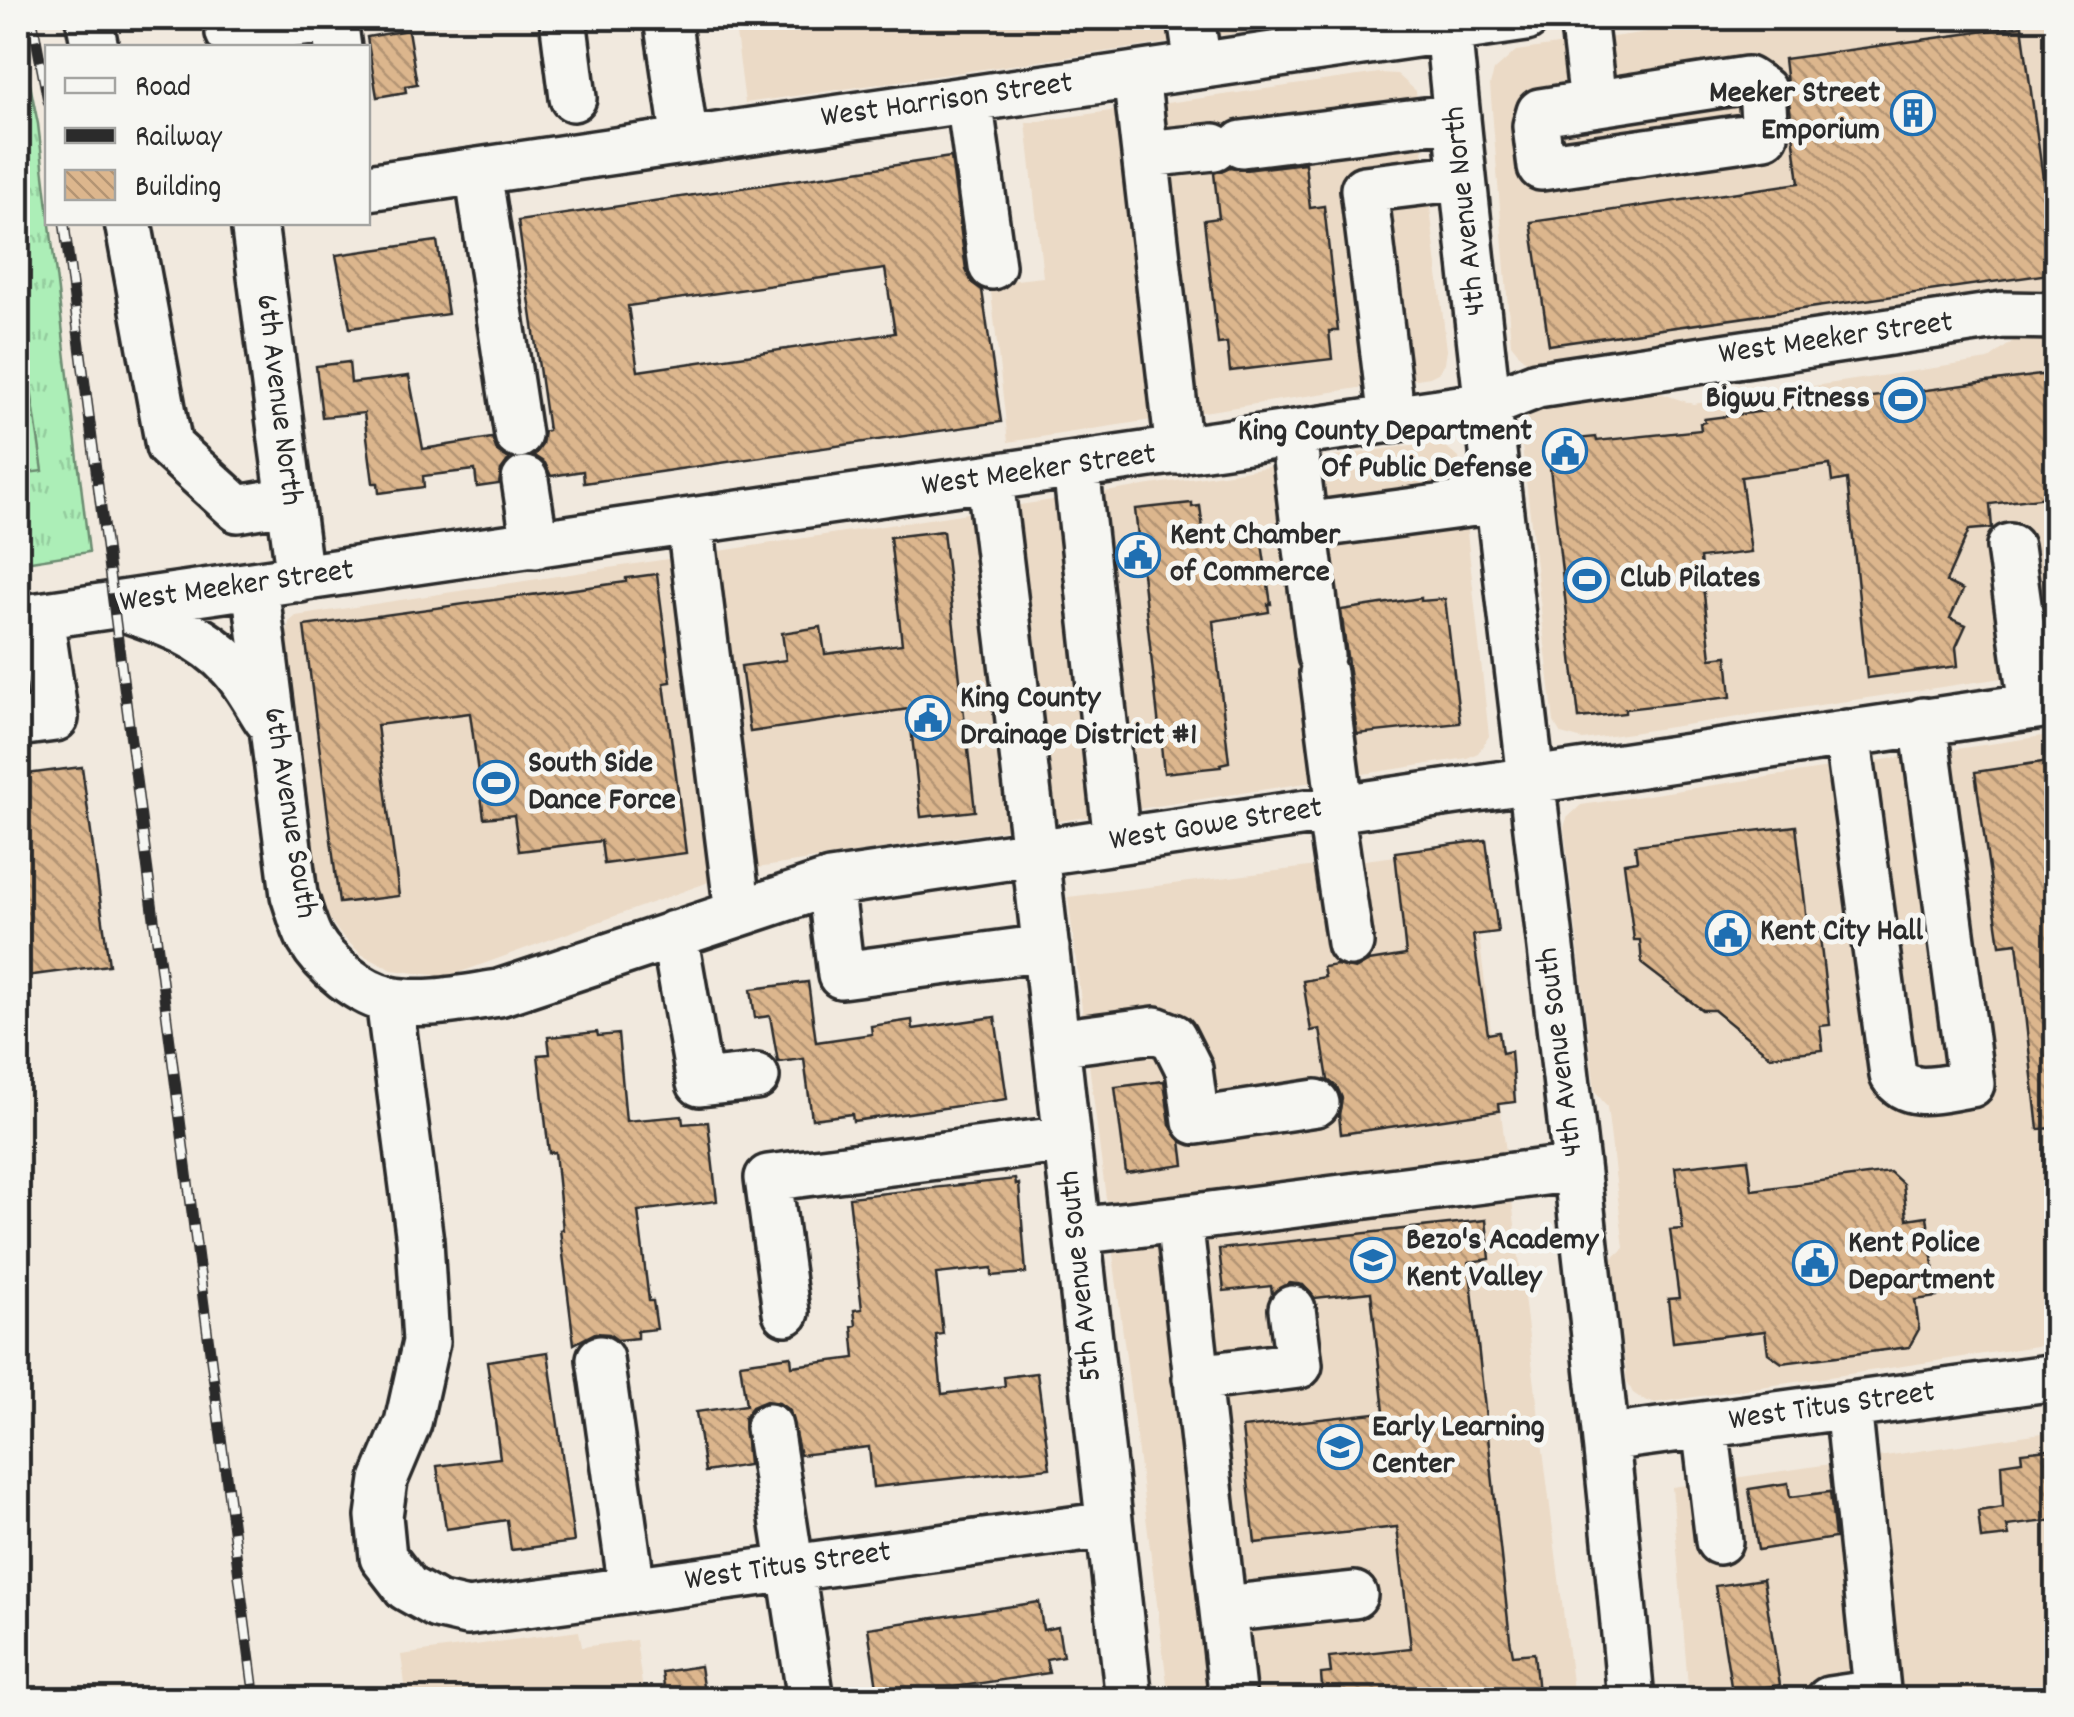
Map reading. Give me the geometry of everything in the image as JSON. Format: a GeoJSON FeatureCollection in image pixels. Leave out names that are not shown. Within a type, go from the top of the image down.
{"type":"FeatureCollection","features":[{"type":"Feature","properties":{"kind":"street"},"geometry":{"type":"LineString","coordinates":[[89,18],[94,45]]}},
{"type":"Feature","properties":{"kind":"street"},"geometry":{"type":"LineString","coordinates":[[229,32],[334,18],[338,45]]}},
{"type":"Feature","properties":{"kind":"street"},"geometry":{"type":"LineString","coordinates":[[562,18],[573,98]]}},
{"type":"Feature","properties":{"kind":"street"},"geometry":{"type":"LineString","coordinates":[[667,18],[684,141]]}},
{"type":"Feature","properties":{"kind":"street"},"geometry":{"type":"LineString","coordinates":[[1192,18],[1198,65]]}},
{"type":"Feature","properties":{"kind":"street","name":"West Harrison Street"},"geometry":{"type":"LineString","coordinates":[[370,187],[1198,65],[1268,36],[1526,18]]}},
{"type":"Feature","properties":{"kind":"street"},"geometry":{"type":"LineString","coordinates":[[1583,18],[1593,102]]}},
{"type":"Feature","properties":{"kind":"street","name":"4th Avenue North"},"geometry":{"type":"LineString","coordinates":[[1448,23],[1486,405]]}},
{"type":"Feature","properties":{"kind":"street"},"geometry":{"type":"LineString","coordinates":[[1136,74],[1179,451]]}},
{"type":"Feature","properties":{"kind":"street"},"geometry":{"type":"LineString","coordinates":[[969,99],[992,266]]}},
{"type":"Feature","properties":{"kind":"street"},"geometry":{"type":"LineString","coordinates":[[1146,154],[1458,117]]}},
{"type":"Feature","properties":{"kind":"street"},"geometry":{"type":"LineString","coordinates":[[478,171],[518,435]]}},
{"type":"Feature","properties":{"kind":"street"},"geometry":{"type":"LineString","coordinates":[[1392,420],[1364,189],[1463,177]]}},
{"type":"Feature","properties":{"kind":"street"},"geometry":{"type":"LineString","coordinates":[[129,225],[169,446],[238,509],[290,500]]}},
{"type":"Feature","properties":{"kind":"street","name":"6th Avenue North"},"geometry":{"type":"LineString","coordinates":[[254,225],[300,578]]}},
{"type":"Feature","properties":{"kind":"street","name":"West Meeker Street"},"geometry":{"type":"LineString","coordinates":[[29,617],[1392,420],[1486,405],[1537,385],[1641,368],[2003,316],[2056,316]]}},
{"type":"Feature","properties":{"kind":"street","name":"4th Avenue South"},"geometry":{"type":"LineString","coordinates":[[1486,405],[1608,1438],[1631,1700]]}},
{"type":"Feature","properties":{"kind":"street"},"geometry":{"type":"LineString","coordinates":[[1293,435],[1312,525],[1330,664],[1330,726],[1350,943]]}},
{"type":"Feature","properties":{"kind":"street"},"geometry":{"type":"LineString","coordinates":[[1076,467],[1117,840]]}},
{"type":"Feature","properties":{"kind":"street"},"geometry":{"type":"LineString","coordinates":[[524,480],[534,545]]}},
{"type":"Feature","properties":{"kind":"street","name":"5th Avenue South"},"geometry":{"type":"LineString","coordinates":[[990,480],[1129,1700]]}},
{"type":"Feature","properties":{"kind":"street"},"geometry":{"type":"LineString","coordinates":[[1312,525],[1498,500]]}},
{"type":"Feature","properties":{"kind":"street"},"geometry":{"type":"LineString","coordinates":[[690,523],[738,913]]}},
{"type":"Feature","properties":{"kind":"street"},"geometry":{"type":"LineString","coordinates":[[2010,547],[2044,704]]}},
{"type":"Feature","properties":{"kind":"street","name":"6th Avenue South"},"geometry":{"type":"LineString","coordinates":[[255,585],[294,895],[309,938],[344,976],[389,1000]]}},
{"type":"Feature","properties":{"kind":"street"},"geometry":{"type":"LineString","coordinates":[[114,605],[203,641],[232,667],[274,729]]}},
{"type":"Feature","properties":{"kind":"street"},"geometry":{"type":"LineString","coordinates":[[18,724],[55,718],[29,617]]}},
{"type":"Feature","properties":{"kind":"street","name":"West Gowe Street"},"geometry":{"type":"LineString","coordinates":[[389,1000],[499,994],[830,883],[2044,704]]}},
{"type":"Feature","properties":{"kind":"street"},"geometry":{"type":"LineString","coordinates":[[1847,732],[1893,1075],[1911,1091],[1971,1084],[1924,722]]}},
{"type":"Feature","properties":{"kind":"street"},"geometry":{"type":"LineString","coordinates":[[830,883],[841,976],[1046,948]]}},
{"type":"Feature","properties":{"kind":"street"},"geometry":{"type":"LineString","coordinates":[[674,934],[700,1083],[756,1076]]}},
{"type":"Feature","properties":{"kind":"street","name":"West Titus Street"},"geometry":{"type":"LineString","coordinates":[[389,1000],[420,1241],[426,1342],[408,1423],[384,1480],[379,1516],[383,1557],[407,1588],[436,1605],[468,1612],[1109,1525]]}},
{"type":"Feature","properties":{"kind":"street"},"geometry":{"type":"LineString","coordinates":[[1056,1043],[1155,1030],[1173,1038],[1188,1069],[1196,1121],[1316,1102]]}},
{"type":"Feature","properties":{"kind":"street"},"geometry":{"type":"LineString","coordinates":[[786,1312],[768,1178],[1066,1139]]}},
{"type":"Feature","properties":{"kind":"street"},"geometry":{"type":"LineString","coordinates":[[1076,1231],[1576,1168]]}},
{"type":"Feature","properties":{"kind":"street"},"geometry":{"type":"LineString","coordinates":[[1178,1220],[1233,1700]]}},
{"type":"Feature","properties":{"kind":"street"},"geometry":{"type":"LineString","coordinates":[[1196,1378],[1299,1366],[1292,1310]]}},
{"type":"Feature","properties":{"kind":"street"},"geometry":{"type":"LineString","coordinates":[[600,1359],[632,1589]]}},
{"type":"Feature","properties":{"kind":"street","name":"West Titus Street"},"geometry":{"type":"LineString","coordinates":[[1608,1438],[2056,1378]]}},
{"type":"Feature","properties":{"kind":"street"},"geometry":{"type":"LineString","coordinates":[[1828,1700],[1877,1696],[1848,1405]]}},
{"type":"Feature","properties":{"kind":"street"},"geometry":{"type":"LineString","coordinates":[[1705,1424],[1720,1540]]}},
{"type":"Feature","properties":{"kind":"street"},"geometry":{"type":"LineString","coordinates":[[769,1427],[811,1700]]}},
{"type":"Feature","properties":{"kind":"street"},"geometry":{"type":"LineString","coordinates":[[1223,1609],[1354,1595]]}},
{"type":"Feature","properties":{"kind":"shaded area"},"geometry":{"type":"Polygon","coordinates":[[[734,18],[1342,18],[745,103],[734,18]]]}},
{"type":"Feature","properties":{"kind":"shaded area"},"geometry":{"type":"Polygon","coordinates":[[[1744,18],[2056,18],[2056,296],[1532,364],[1523,359],[1511,344],[1490,85],[1494,71],[1516,51],[1744,18]]]}},
{"type":"Feature","properties":{"kind":"shaded area"},"geometry":{"type":"Polygon","coordinates":[[[1379,73],[1397,74],[1416,91],[1447,350],[1438,373],[1008,442],[990,283],[1043,277],[1026,123],[1379,73]]]}},
{"type":"Feature","properties":{"kind":"shaded area"},"geometry":{"type":"Polygon","coordinates":[[[2016,339],[2056,340],[2056,670],[1583,740],[1561,734],[1554,722],[1521,437],[1532,409],[1654,391],[1693,404],[1988,360],[2016,339]]]}},
{"type":"Feature","properties":{"kind":"shaded area"},"geometry":{"type":"Polygon","coordinates":[[[1424,443],[1443,444],[1459,458],[1489,736],[1478,753],[1467,758],[751,869],[447,977],[392,970],[361,954],[340,934],[322,908],[285,644],[289,622],[296,616],[1424,443]]]}},
{"type":"Feature","properties":{"kind":"shaded area"},"geometry":{"type":"Polygon","coordinates":[[[2056,734],[2056,1343],[1654,1403],[1642,1399],[1627,1382],[1612,1259],[1624,1248],[1607,1107],[1595,1091],[1564,827],[1567,818],[1581,805],[2056,734]]]}},
{"type":"Feature","properties":{"kind":"shaded area","name":"Early Learning Center"},"geometry":{"type":"Polygon","coordinates":[[[1468,847],[1574,1699],[1169,1699],[1068,897],[1468,847]]]}},
{"type":"Feature","properties":{"kind":"shaded area"},"geometry":{"type":"Polygon","coordinates":[[[2056,1431],[2056,1699],[1689,1699],[1672,1487],[2056,1431]]]}},
{"type":"Feature","properties":{"kind":"shaded area"},"geometry":{"type":"Polygon","coordinates":[[[579,1631],[582,1647],[636,1640],[644,1699],[407,1699],[401,1655],[579,1631]]]}},
{"type":"Feature","properties":{"kind":"green space"},"geometry":{"type":"Polygon","coordinates":[[[18,25],[38,124],[45,225],[50,225],[89,552],[18,563],[18,25]]]}},
{"type":"Feature","properties":{"kind":"green space"},"geometry":{"type":"Polygon","coordinates":[[[18,302],[43,471],[18,474],[18,302]]]}},
{"type":"Feature","properties":{"kind":"building","name":"Meeker Street Emporium"},"geometry":{"type":"Polygon","coordinates":[[[2022,26],[2056,273],[1549,345],[1531,222],[1799,183],[1784,59],[2022,26]]]}},
{"type":"Feature","properties":{"kind":"building"},"geometry":{"type":"Polygon","coordinates":[[[408,30],[417,84],[405,86],[406,92],[377,97],[367,37],[408,30]]]}},
{"type":"Feature","properties":{"kind":"building"},"geometry":{"type":"Polygon","coordinates":[[[951,157],[966,270],[972,283],[982,290],[1001,422],[584,483],[583,471],[551,476],[545,463],[534,456],[542,445],[544,431],[548,430],[518,221],[951,157]],[[885,269],[628,306],[638,371],[895,333],[885,269]]]}},
{"type":"Feature","properties":{"kind":"building"},"geometry":{"type":"Polygon","coordinates":[[[1305,163],[1310,208],[1324,206],[1338,331],[1329,331],[1332,359],[1230,371],[1227,343],[1218,344],[1204,220],[1219,218],[1214,173],[1230,167],[1245,170],[1305,163]]]}},
{"type":"Feature","properties":{"kind":"building"},"geometry":{"type":"Polygon","coordinates":[[[437,241],[448,314],[350,328],[336,255],[437,241]]]}},
{"type":"Feature","properties":{"kind":"building"},"geometry":{"type":"Polygon","coordinates":[[[349,362],[351,383],[409,376],[423,449],[492,438],[497,451],[509,459],[501,470],[499,484],[477,487],[475,470],[423,476],[424,487],[379,493],[378,483],[373,483],[364,413],[322,417],[316,366],[349,362]]]}},
{"type":"Feature","properties":{"kind":"building"},"geometry":{"type":"Polygon","coordinates":[[[2056,373],[2056,496],[1990,504],[1992,528],[1969,530],[1946,582],[1963,590],[1950,618],[1966,625],[1956,647],[1958,666],[1867,678],[1847,479],[1832,482],[1830,465],[1741,477],[1751,552],[1700,558],[1711,658],[1727,656],[1731,697],[1579,718],[1547,442],[1701,430],[1704,419],[2056,373]]]}},
{"type":"Feature","properties":{"kind":"building"},"geometry":{"type":"Polygon","coordinates":[[[1192,503],[1192,507],[1200,506],[1205,545],[1261,537],[1271,604],[1269,612],[1213,621],[1229,762],[1220,764],[1221,767],[1164,773],[1135,509],[1192,503]]]}},
{"type":"Feature","properties":{"kind":"building"},"geometry":{"type":"Polygon","coordinates":[[[943,531],[975,811],[921,817],[909,709],[750,732],[741,666],[786,660],[782,633],[821,627],[825,654],[902,644],[890,537],[943,531]]]}},
{"type":"Feature","properties":{"kind":"building"},"geometry":{"type":"Polygon","coordinates":[[[657,574],[671,682],[664,683],[686,853],[604,864],[601,841],[519,851],[514,815],[484,818],[470,713],[377,725],[399,896],[339,903],[304,626],[626,582],[626,578],[657,574]]]}},
{"type":"Feature","properties":{"kind":"building"},"geometry":{"type":"Polygon","coordinates":[[[1421,598],[1445,599],[1460,723],[1357,734],[1341,610],[1421,598]]]}},
{"type":"Feature","properties":{"kind":"building"},"geometry":{"type":"Polygon","coordinates":[[[2056,760],[2056,1128],[2038,1129],[2017,943],[2000,945],[1975,772],[2056,760]]]}},
{"type":"Feature","properties":{"kind":"building"},"geometry":{"type":"Polygon","coordinates":[[[82,767],[109,965],[18,977],[18,775],[82,767]]]}},
{"type":"Feature","properties":{"kind":"building"},"geometry":{"type":"Polygon","coordinates":[[[1796,826],[1808,930],[1819,929],[1830,1025],[1820,1026],[1823,1050],[1770,1056],[1714,1010],[1702,1010],[1642,964],[1640,940],[1634,940],[1624,863],[1637,861],[1635,845],[1796,826]]]}},
{"type":"Feature","properties":{"kind":"building"},"geometry":{"type":"Polygon","coordinates":[[[1486,840],[1498,932],[1473,935],[1488,1034],[1499,1032],[1502,1053],[1511,1051],[1515,1102],[1498,1104],[1499,1111],[1341,1134],[1342,1098],[1328,1080],[1320,1029],[1311,1031],[1303,981],[1325,977],[1323,967],[1355,969],[1369,961],[1406,955],[1395,852],[1486,840]]]}},
{"type":"Feature","properties":{"kind":"building"},"geometry":{"type":"Polygon","coordinates":[[[808,982],[816,1042],[872,1034],[871,1026],[912,1020],[913,1029],[995,1017],[1007,1099],[853,1121],[852,1114],[812,1119],[804,1059],[778,1062],[770,1016],[755,1018],[751,989],[808,982]]]}},
{"type":"Feature","properties":{"kind":"building"},"geometry":{"type":"Polygon","coordinates":[[[597,1032],[598,1036],[618,1034],[626,1121],[682,1116],[683,1124],[708,1122],[717,1201],[638,1211],[649,1301],[653,1301],[657,1329],[637,1331],[637,1338],[617,1340],[609,1334],[595,1333],[574,1344],[555,1152],[549,1153],[538,1055],[550,1054],[548,1037],[597,1032]]]}},
{"type":"Feature","properties":{"kind":"building"},"geometry":{"type":"Polygon","coordinates":[[[1164,1081],[1170,1124],[1181,1141],[1184,1165],[1126,1173],[1115,1087],[1164,1081]]]}},
{"type":"Feature","properties":{"kind":"building"},"geometry":{"type":"Polygon","coordinates":[[[1748,1159],[1752,1190],[1890,1172],[1903,1184],[1907,1219],[1927,1216],[1937,1297],[1915,1300],[1919,1329],[1909,1347],[1782,1363],[1768,1353],[1765,1331],[1673,1342],[1668,1299],[1679,1298],[1670,1230],[1683,1229],[1675,1167],[1748,1159]]]}},
{"type":"Feature","properties":{"kind":"building"},"geometry":{"type":"Polygon","coordinates":[[[1015,1179],[1019,1184],[1026,1273],[992,1276],[992,1268],[936,1274],[943,1334],[936,1335],[942,1394],[1005,1386],[1004,1377],[1037,1373],[1050,1468],[873,1487],[869,1447],[800,1455],[790,1411],[779,1403],[766,1401],[752,1407],[744,1418],[748,1465],[705,1472],[696,1412],[746,1405],[740,1363],[791,1356],[792,1366],[855,1358],[854,1310],[862,1309],[849,1197],[1015,1179]]]}},
{"type":"Feature","properties":{"kind":"building"},"geometry":{"type":"Polygon","coordinates":[[[1486,1220],[1490,1259],[1469,1262],[1510,1639],[1513,1655],[1534,1653],[1538,1693],[1475,1700],[1323,1700],[1321,1674],[1331,1673],[1329,1657],[1411,1648],[1397,1527],[1255,1543],[1242,1428],[1384,1412],[1371,1292],[1315,1298],[1303,1285],[1290,1283],[1272,1294],[1271,1286],[1224,1291],[1219,1249],[1486,1220]]]}},
{"type":"Feature","properties":{"kind":"building"},"geometry":{"type":"Polygon","coordinates":[[[548,1352],[574,1542],[511,1550],[507,1520],[446,1529],[437,1466],[500,1458],[487,1361],[548,1352]]]}},
{"type":"Feature","properties":{"kind":"building"},"geometry":{"type":"Polygon","coordinates":[[[2049,1449],[2056,1520],[2007,1526],[2009,1536],[1981,1539],[1978,1511],[2003,1507],[2001,1464],[2022,1461],[2021,1452],[2049,1449]]]}},
{"type":"Feature","properties":{"kind":"building"},"geometry":{"type":"Polygon","coordinates":[[[1788,1483],[1790,1497],[1830,1492],[1835,1538],[1758,1550],[1749,1489],[1788,1483]]]}},
{"type":"Feature","properties":{"kind":"building"},"geometry":{"type":"Polygon","coordinates":[[[1763,1579],[1780,1685],[1732,1692],[1715,1586],[1763,1579]]]}},
{"type":"Feature","properties":{"kind":"building"},"geometry":{"type":"Polygon","coordinates":[[[1039,1602],[1043,1630],[1058,1627],[1063,1656],[1046,1659],[1049,1673],[948,1688],[950,1700],[879,1700],[868,1628],[1039,1602]]]}},
{"type":"Feature","properties":{"kind":"building"},"geometry":{"type":"Polygon","coordinates":[[[700,1666],[705,1700],[666,1700],[662,1672],[700,1666]]]}},
{"type":"Feature","properties":{"kind":"railway"},"geometry":{"type":"LineString","coordinates":[[32,18],[45,85]]}},
{"type":"Feature","properties":{"kind":"railway"},"geometry":{"type":"LineString","coordinates":[[64,225],[255,1700]]}},
{"type":"Feature","properties":{"kind":"place","name":"Meeker Street Emporium"},"geometry":{"type":"Point","coordinates":[1913,113]}},
{"type":"Feature","properties":{"kind":"place","name":"Bigwu Fitness"},"geometry":{"type":"Point","coordinates":[1903,400]}},
{"type":"Feature","properties":{"kind":"place","name":"King County Department Of Public Defense"},"geometry":{"type":"Point","coordinates":[1565,451]}},
{"type":"Feature","properties":{"kind":"place","name":"Kent Chamber of Commerce"},"geometry":{"type":"Point","coordinates":[1138,555]}},
{"type":"Feature","properties":{"kind":"place","name":"Club Pilates"},"geometry":{"type":"Point","coordinates":[1587,580]}},
{"type":"Feature","properties":{"kind":"place","name":"King County Drainage District #1"},"geometry":{"type":"Point","coordinates":[928,718]}},
{"type":"Feature","properties":{"kind":"place","name":"South Side Dance Force"},"geometry":{"type":"Point","coordinates":[496,783]}},
{"type":"Feature","properties":{"kind":"place","name":"Kent City Hall"},"geometry":{"type":"Point","coordinates":[1728,933]}},
{"type":"Feature","properties":{"kind":"place","name":"Bezo's Academy Kent Valley"},"geometry":{"type":"Point","coordinates":[1373,1260]}},
{"type":"Feature","properties":{"kind":"place","name":"Kent Police Department"},"geometry":{"type":"Point","coordinates":[1815,1263]}},
{"type":"Feature","properties":{"kind":"place","name":"Early Learning Center"},"geometry":{"type":"Point","coordinates":[1340,1447]}}]}
